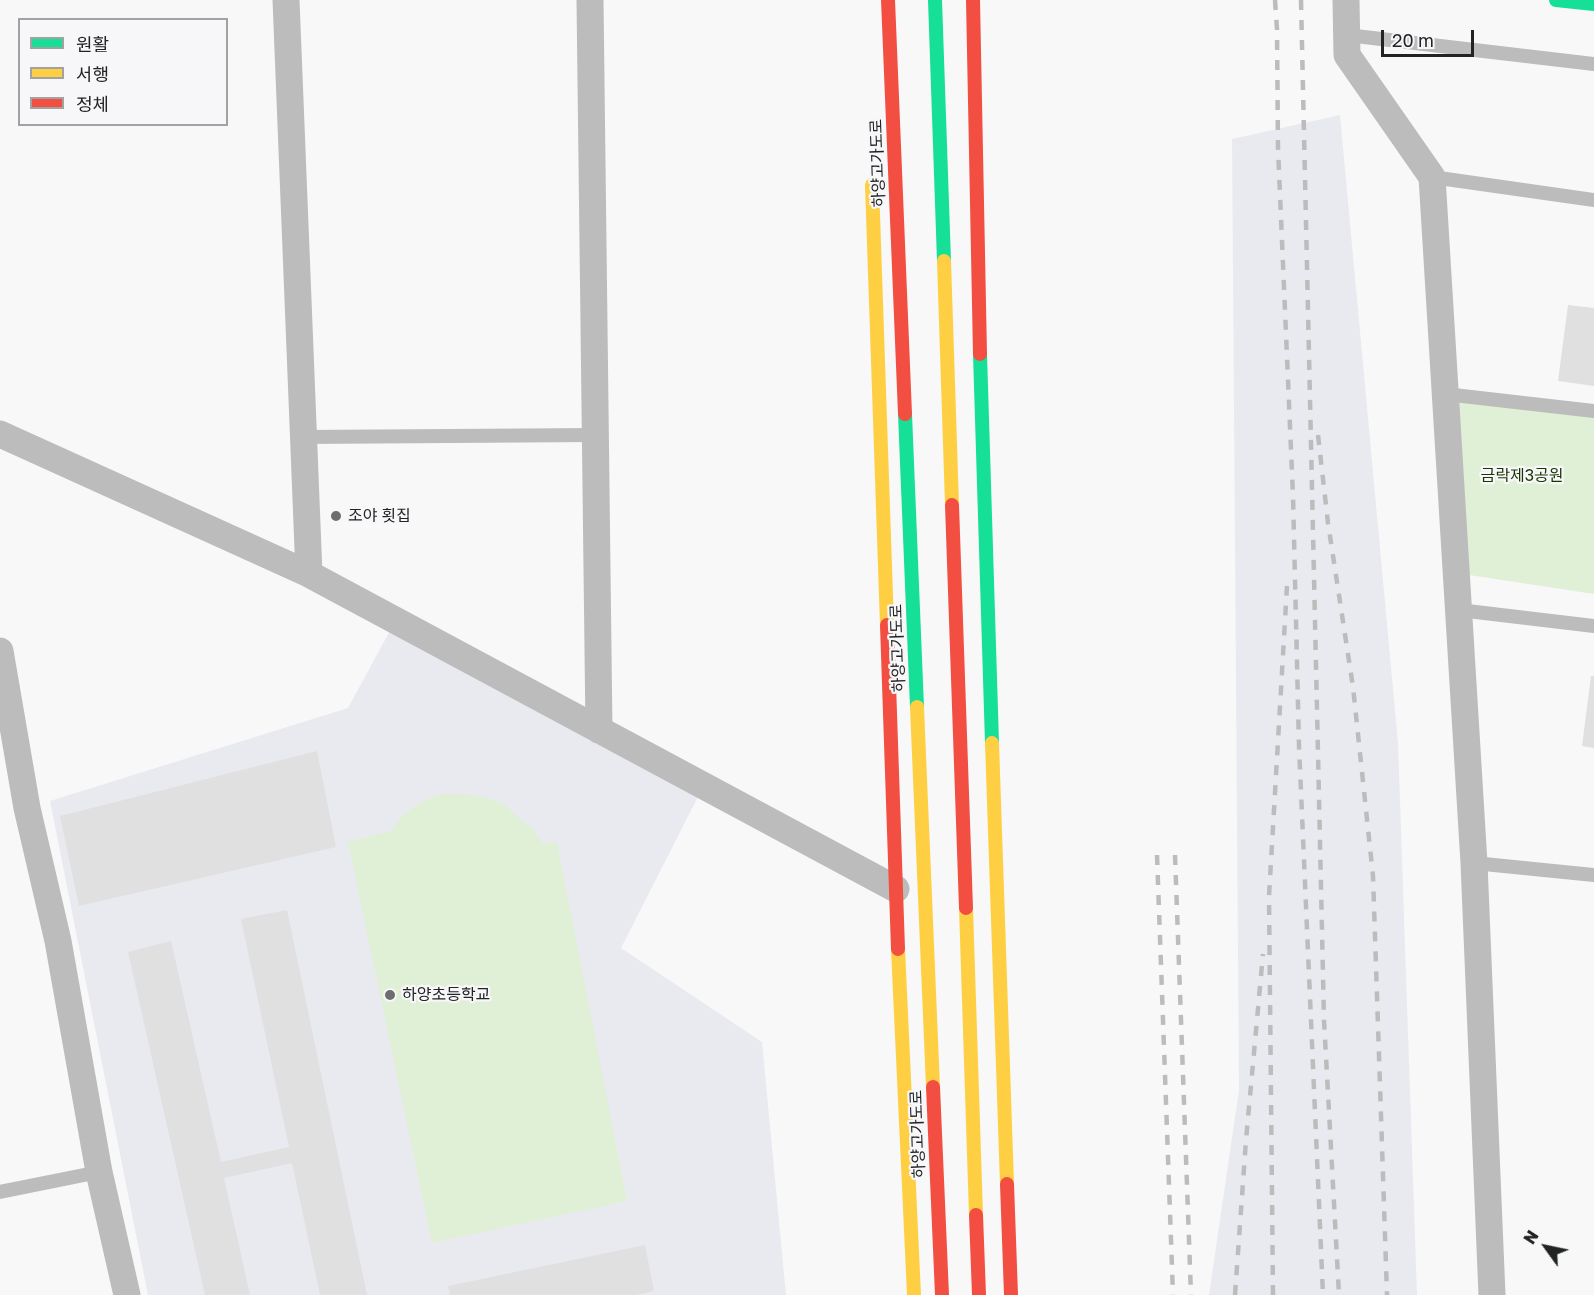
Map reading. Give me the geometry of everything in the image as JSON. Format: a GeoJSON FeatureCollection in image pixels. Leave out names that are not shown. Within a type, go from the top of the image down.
{"type":"FeatureCollection","features":[{"type":"Feature","properties":{"kind":"main road","name":"하양고가도로"},"geometry":{"type":"LineString","coordinates":[[888,0],[942,1295]]}},
{"type":"Feature","properties":{"kind":"main road"},"geometry":{"type":"LineString","coordinates":[[934,0],[979,1295]]}},
{"type":"Feature","properties":{"kind":"main road"},"geometry":{"type":"LineString","coordinates":[[973,0],[983,487],[1011,1295]]}},
{"type":"Feature","properties":{"kind":"main road"},"geometry":{"type":"LineString","coordinates":[[1556,0],[1594,4]]}},
{"type":"Feature","properties":{"kind":"main road"},"geometry":{"type":"LineString","coordinates":[[872,166],[896,889],[914,1295]]}},
{"type":"Feature","properties":{"kind":"street"},"geometry":{"type":"LineString","coordinates":[[286,0],[309,574]]}},
{"type":"Feature","properties":{"kind":"street"},"geometry":{"type":"LineString","coordinates":[[590,0],[599,730]]}},
{"type":"Feature","properties":{"kind":"street"},"geometry":{"type":"LineString","coordinates":[[1346,0],[1347,45],[1432,177],[1474,863],[1492,1295]]}},
{"type":"Feature","properties":{"kind":"street"},"geometry":{"type":"LineString","coordinates":[[0,434],[309,574],[896,889]]}},
{"type":"Feature","properties":{"kind":"street"},"geometry":{"type":"LineString","coordinates":[[0,651],[27,808],[58,941],[99,1172],[127,1295]]}},
{"type":"Feature","properties":{"kind":"lane"},"geometry":{"type":"LineString","coordinates":[[1347,45],[1594,64]]}},
{"type":"Feature","properties":{"kind":"lane"},"geometry":{"type":"LineString","coordinates":[[1432,177],[1594,200]]}},
{"type":"Feature","properties":{"kind":"lane"},"geometry":{"type":"LineString","coordinates":[[1445,394],[1594,411]]}},
{"type":"Feature","properties":{"kind":"lane"},"geometry":{"type":"LineString","coordinates":[[303,437],[596,435]]}},
{"type":"Feature","properties":{"kind":"lane"},"geometry":{"type":"LineString","coordinates":[[1459,610],[1594,627]]}},
{"type":"Feature","properties":{"kind":"lane"},"geometry":{"type":"LineString","coordinates":[[1474,863],[1594,875]]}},
{"type":"Feature","properties":{"kind":"lane"},"geometry":{"type":"LineString","coordinates":[[0,1192],[99,1172]]}},
{"type":"Feature","properties":{"kind":"shaded area"},"geometry":{"type":"Polygon","coordinates":[[[1340,115],[1398,743],[1417,1295],[1209,1295],[1239,1090],[1232,139],[1340,115]]]}},
{"type":"Feature","properties":{"kind":"shaded area","name":"하양초등학교"},"geometry":{"type":"Polygon","coordinates":[[[398,616],[706,781],[621,948],[762,1042],[786,1295],[148,1295],[50,801],[348,708],[398,616]]]}},
{"type":"Feature","properties":{"kind":"green space","name":"금락제3공원"},"geometry":{"type":"Polygon","coordinates":[[[1445,394],[1594,411],[1594,594],[1456,573],[1445,394]]]}},
{"type":"Feature","properties":{"kind":"green space"},"geometry":{"type":"Polygon","coordinates":[[[440,794],[465,794],[485,797],[502,803],[532,829],[543,844],[557,842],[627,1201],[432,1243],[348,842],[391,831],[402,816],[421,802],[440,794]]]}},
{"type":"Feature","properties":{"kind":"building"},"geometry":{"type":"Polygon","coordinates":[[[1568,305],[1594,308],[1594,386],[1558,381],[1568,305]]]}},
{"type":"Feature","properties":{"kind":"building"},"geometry":{"type":"Polygon","coordinates":[[[1591,676],[1594,676],[1594,748],[1582,746],[1591,676]]]}},
{"type":"Feature","properties":{"kind":"building"},"geometry":{"type":"Polygon","coordinates":[[[317,751],[336,847],[79,906],[60,816],[317,751]]]}},
{"type":"Feature","properties":{"kind":"building"},"geometry":{"type":"Polygon","coordinates":[[[287,910],[367,1295],[320,1295],[292,1163],[224,1178],[250,1295],[205,1295],[128,952],[171,941],[221,1162],[289,1147],[241,919],[287,910]]]}},
{"type":"Feature","properties":{"kind":"building"},"geometry":{"type":"Polygon","coordinates":[[[645,1245],[654,1291],[635,1295],[450,1295],[448,1286],[645,1245]]]}},
{"type":"Feature","properties":{"kind":"railway"},"geometry":{"type":"LineString","coordinates":[[1275,0],[1278,148],[1293,496],[1299,746],[1323,1295]]}},
{"type":"Feature","properties":{"kind":"railway"},"geometry":{"type":"LineString","coordinates":[[1301,0],[1324,1020],[1339,1295]]}},
{"type":"Feature","properties":{"kind":"railway"},"geometry":{"type":"LineString","coordinates":[[1318,435],[1328,523],[1353,687],[1373,876],[1387,1295]]}},
{"type":"Feature","properties":{"kind":"railway"},"geometry":{"type":"LineString","coordinates":[[1273,1295],[1269,896],[1287,586]]}},
{"type":"Feature","properties":{"kind":"railway"},"geometry":{"type":"LineString","coordinates":[[1157,855],[1173,1295]]}},
{"type":"Feature","properties":{"kind":"railway"},"geometry":{"type":"LineString","coordinates":[[1175,855],[1191,1295]]}},
{"type":"Feature","properties":{"kind":"railway"},"geometry":{"type":"LineString","coordinates":[[1235,1295],[1263,954]]}},
{"type":"Feature","properties":{"kind":"traffic: fast"},"geometry":{"type":"LineString","coordinates":[[935,0],[944,261]]}},
{"type":"Feature","properties":{"kind":"traffic: fast"},"geometry":{"type":"LineString","coordinates":[[1556,0],[1594,4]]}},
{"type":"Feature","properties":{"kind":"traffic: fast"},"geometry":{"type":"LineString","coordinates":[[980,354],[992,743]]}},
{"type":"Feature","properties":{"kind":"traffic: fast"},"geometry":{"type":"LineString","coordinates":[[905,414],[917,707]]}},
{"type":"Feature","properties":{"kind":"traffic: slow"},"geometry":{"type":"LineString","coordinates":[[872,185],[887,625]]}},
{"type":"Feature","properties":{"kind":"traffic: slow"},"geometry":{"type":"LineString","coordinates":[[944,261],[952,505]]}},
{"type":"Feature","properties":{"kind":"traffic: slow"},"geometry":{"type":"LineString","coordinates":[[917,707],[933,1087]]}},
{"type":"Feature","properties":{"kind":"traffic: slow"},"geometry":{"type":"LineString","coordinates":[[992,743],[1007,1184]]}},
{"type":"Feature","properties":{"kind":"traffic: slow"},"geometry":{"type":"LineString","coordinates":[[966,908],[976,1215]]}},
{"type":"Feature","properties":{"kind":"traffic: slow"},"geometry":{"type":"LineString","coordinates":[[898,949],[914,1295]]}},
{"type":"Feature","properties":{"kind":"traffic: jam"},"geometry":{"type":"LineString","coordinates":[[888,0],[905,414]]}},
{"type":"Feature","properties":{"kind":"traffic: jam"},"geometry":{"type":"LineString","coordinates":[[973,0],[980,354]]}},
{"type":"Feature","properties":{"kind":"traffic: jam"},"geometry":{"type":"LineString","coordinates":[[952,505],[966,908]]}},
{"type":"Feature","properties":{"kind":"traffic: jam"},"geometry":{"type":"LineString","coordinates":[[887,625],[898,949]]}},
{"type":"Feature","properties":{"kind":"traffic: jam"},"geometry":{"type":"LineString","coordinates":[[933,1087],[942,1295]]}},
{"type":"Feature","properties":{"kind":"traffic: jam"},"geometry":{"type":"LineString","coordinates":[[1007,1184],[1011,1295]]}},
{"type":"Feature","properties":{"kind":"traffic: jam"},"geometry":{"type":"LineString","coordinates":[[976,1215],[979,1295]]}},
{"type":"Feature","properties":{"kind":"place","name":"조야 횟집"},"geometry":{"type":"Point","coordinates":[336,516]}},
{"type":"Feature","properties":{"kind":"place","name":"하양초등학교"},"geometry":{"type":"Point","coordinates":[390,995]}}]}
